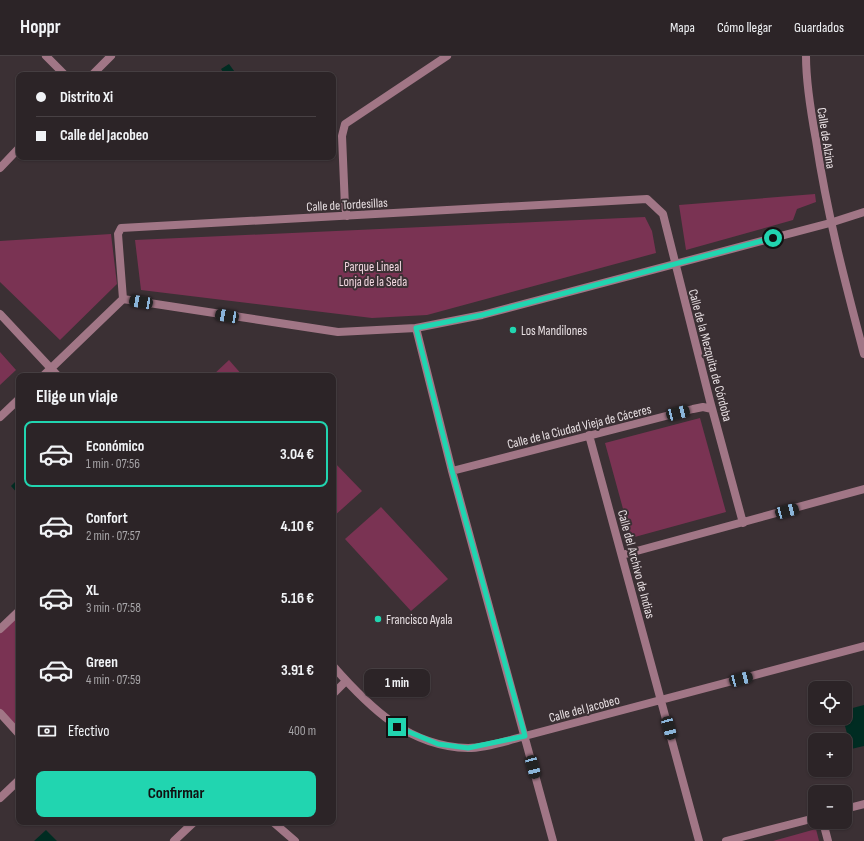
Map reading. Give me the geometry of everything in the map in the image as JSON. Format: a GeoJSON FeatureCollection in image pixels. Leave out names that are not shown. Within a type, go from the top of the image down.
{"type":"FeatureCollection","features":[{"type":"Feature","properties":{"kind":"street"},"geometry":{"type":"LineString","coordinates":[[46,56],[62,72]]}},
{"type":"Feature","properties":{"kind":"street"},"geometry":{"type":"LineString","coordinates":[[95,72],[111,56]]}},
{"type":"Feature","properties":{"kind":"street"},"geometry":{"type":"LineString","coordinates":[[348,216],[345,207],[342,136],[345,124],[448,56]]}},
{"type":"Feature","properties":{"kind":"street","name":"Calle de Alzina"},"geometry":{"type":"LineString","coordinates":[[806,56],[809,99],[830,223],[864,354]]}},
{"type":"Feature","properties":{"kind":"street"},"geometry":{"type":"LineString","coordinates":[[0,168],[3,160],[16,150]]}},
{"type":"Feature","properties":{"kind":"street","name":"Calle de Tordesillas"},"geometry":{"type":"LineString","coordinates":[[123,299],[118,234],[121,228],[647,199]]}},
{"type":"Feature","properties":{"kind":"street","name":"Calle de la Mezquita de Córdoba"},"geometry":{"type":"LineString","coordinates":[[647,199],[662,214],[712,409],[743,522]]}},
{"type":"Feature","properties":{"kind":"street"},"geometry":{"type":"LineString","coordinates":[[46,373],[123,299],[338,332],[416,328],[482,315],[830,223],[864,212]]}},
{"type":"Feature","properties":{"kind":"street"},"geometry":{"type":"LineString","coordinates":[[0,314],[55,373]]}},
{"type":"Feature","properties":{"kind":"street"},"geometry":{"type":"LineString","coordinates":[[416,328],[452,471],[553,841]]}},
{"type":"Feature","properties":{"kind":"street"},"geometry":{"type":"LineString","coordinates":[[0,417],[16,402]]}},
{"type":"Feature","properties":{"kind":"street","name":"Calle de la Ciudad Vieja de Cáceres"},"geometry":{"type":"LineString","coordinates":[[452,471],[703,407],[712,409]]}},
{"type":"Feature","properties":{"kind":"street","name":"Calle del Archivo de Indias"},"geometry":{"type":"LineString","coordinates":[[589,435],[699,841]]}},
{"type":"Feature","properties":{"kind":"street"},"geometry":{"type":"LineString","coordinates":[[622,555],[864,490]]}},
{"type":"Feature","properties":{"kind":"street"},"geometry":{"type":"LineString","coordinates":[[0,629],[16,614]]}},
{"type":"Feature","properties":{"kind":"street","name":"Calle del Jacobeo"},"geometry":{"type":"LineString","coordinates":[[336,669],[368,703],[397,727],[438,744],[468,748],[525,736],[864,646]]}},
{"type":"Feature","properties":{"kind":"street"},"geometry":{"type":"LineString","coordinates":[[336,691],[346,681]]}},
{"type":"Feature","properties":{"kind":"street"},"geometry":{"type":"LineString","coordinates":[[0,713],[16,731]]}},
{"type":"Feature","properties":{"kind":"street"},"geometry":{"type":"LineString","coordinates":[[0,798],[16,783]]}},
{"type":"Feature","properties":{"kind":"street"},"geometry":{"type":"LineString","coordinates":[[852,807],[864,804]]}},
{"type":"Feature","properties":{"kind":"street"},"geometry":{"type":"LineString","coordinates":[[726,841],[808,820]]}},
{"type":"Feature","properties":{"kind":"street"},"geometry":{"type":"LineString","coordinates":[[174,841],[191,825]]}},
{"type":"Feature","properties":{"kind":"street"},"geometry":{"type":"LineString","coordinates":[[276,825],[295,841]]}},
{"type":"Feature","properties":{"kind":"street"},"geometry":{"type":"LineString","coordinates":[[825,829],[828,841]]}},
{"type":"Feature","properties":{"kind":"green space"},"geometry":{"type":"Polygon","coordinates":[[[815,194],[816,202],[797,209],[793,220],[686,250],[679,205],[815,194]]]}},
{"type":"Feature","properties":{"kind":"green space","name":"Parque Lineal Lonja de la Seda"},"geometry":{"type":"Polygon","coordinates":[[[645,217],[652,231],[656,253],[427,315],[372,318],[141,290],[135,240],[645,217]]]}},
{"type":"Feature","properties":{"kind":"green space"},"geometry":{"type":"Polygon","coordinates":[[[111,234],[117,284],[60,340],[0,282],[0,241],[111,234]]]}},
{"type":"Feature","properties":{"kind":"green space"},"geometry":{"type":"Polygon","coordinates":[[[0,352],[16,370],[0,385],[0,352]]]}},
{"type":"Feature","properties":{"kind":"green space"},"geometry":{"type":"Polygon","coordinates":[[[229,360],[240,373],[215,373],[229,360]]]}},
{"type":"Feature","properties":{"kind":"green space"},"geometry":{"type":"Polygon","coordinates":[[[700,418],[726,512],[631,538],[605,443],[700,418]]]}},
{"type":"Feature","properties":{"kind":"green space"},"geometry":{"type":"Polygon","coordinates":[[[336,464],[362,491],[336,514],[336,464]]]}},
{"type":"Feature","properties":{"kind":"green space"},"geometry":{"type":"Polygon","coordinates":[[[381,507],[448,579],[411,611],[345,539],[381,507]]]}},
{"type":"Feature","properties":{"kind":"green space"},"geometry":{"type":"Polygon","coordinates":[[[16,614],[16,731],[0,713],[0,629],[16,614]]]}},
{"type":"Feature","properties":{"kind":"green space"},"geometry":{"type":"Polygon","coordinates":[[[816,829],[819,841],[773,841],[816,829]]]}},
{"type":"Feature","properties":{"kind":"shaded area"},"geometry":{"type":"Polygon","coordinates":[[[229,64],[235,72],[223,72],[221,69],[229,64]]]}},
{"type":"Feature","properties":{"kind":"shaded area"},"geometry":{"type":"Polygon","coordinates":[[[16,481],[16,492],[11,486],[16,481]]]}},
{"type":"Feature","properties":{"kind":"shaded area"},"geometry":{"type":"Polygon","coordinates":[[[864,705],[864,746],[852,749],[852,733],[847,733],[845,725],[852,725],[852,708],[864,705]]]}},
{"type":"Feature","properties":{"kind":"shaded area"},"geometry":{"type":"Polygon","coordinates":[[[46,830],[57,841],[34,841],[46,830]]]}},
{"type":"Feature","properties":{"kind":"place","name":"Los Mandilones"},"geometry":{"type":"Point","coordinates":[513,330]}},
{"type":"Feature","properties":{"kind":"place","name":"Francisco Ayala"},"geometry":{"type":"Point","coordinates":[378,619]}},
{"type":"Feature","properties":{"kind":"route"},"geometry":{"type":"LineString","coordinates":[[397,727],[438,744],[468,748],[525,736],[452,471],[416,328],[482,315],[773,238]]}}]}
